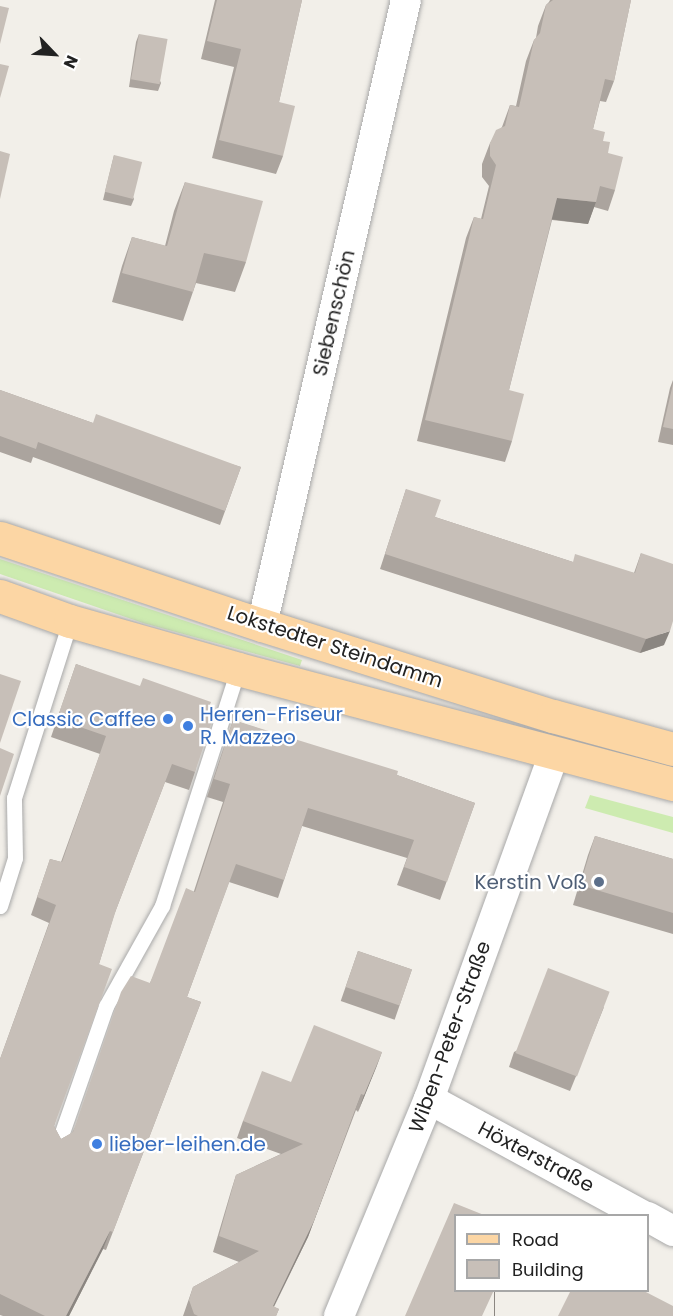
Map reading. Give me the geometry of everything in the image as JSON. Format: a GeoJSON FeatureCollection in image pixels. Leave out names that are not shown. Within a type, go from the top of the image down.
{"type":"FeatureCollection","features":[{"type":"Feature","properties":{"kind":"main road","name":"Lokstedter Steindamm"},"geometry":{"type":"LineString","coordinates":[[0,538],[262,625],[553,716],[673,748]]}},
{"type":"Feature","properties":{"kind":"main road","name":"Lokstedter Steindamm"},"geometry":{"type":"LineString","coordinates":[[0,596],[70,621],[238,669],[554,754],[673,783]]}},
{"type":"Feature","properties":{"kind":"street","name":"Siebenschön"},"geometry":{"type":"LineString","coordinates":[[262,625],[406,0]]}},
{"type":"Feature","properties":{"kind":"street","name":"Wiben-Peter-Straße"},"geometry":{"type":"LineString","coordinates":[[339,1316],[429,1099],[554,754]]}},
{"type":"Feature","properties":{"kind":"street","name":"Höxterstraße"},"geometry":{"type":"LineString","coordinates":[[429,1099],[642,1214]]}},
{"type":"Feature","properties":{"kind":"street","name":"Höxterstraße"},"geometry":{"type":"LineString","coordinates":[[649,1218],[673,1231]]}},
{"type":"Feature","properties":{"kind":"lane"},"geometry":{"type":"LineString","coordinates":[[0,906],[15,858],[14,798],[70,621]]}},
{"type":"Feature","properties":{"kind":"lane"},"geometry":{"type":"LineString","coordinates":[[57,1147],[106,1006],[162,906],[238,669]]}},
{"type":"Feature","properties":{"kind":"green space"},"geometry":{"type":"Polygon","coordinates":[[[0,559],[302,660],[300,666],[143,623],[0,574],[0,559]]]}},
{"type":"Feature","properties":{"kind":"green space"},"geometry":{"type":"Polygon","coordinates":[[[590,795],[673,817],[673,833],[585,808],[590,795]]]}},
{"type":"Feature","properties":{"kind":"building"},"geometry":{"type":"Polygon","coordinates":[[[217,0],[302,0],[279,102],[295,106],[283,156],[219,140],[241,49],[207,41],[217,0]]]}},
{"type":"Feature","properties":{"kind":"building"},"geometry":{"type":"Polygon","coordinates":[[[553,0],[631,0],[614,81],[605,79],[593,129],[605,132],[603,141],[610,142],[608,153],[623,157],[615,190],[600,186],[596,202],[557,198],[509,390],[524,394],[512,441],[425,420],[474,217],[483,219],[496,165],[490,156],[490,143],[496,130],[505,126],[510,105],[519,107],[534,40],[540,33],[546,5],[553,0]]]}},
{"type":"Feature","properties":{"kind":"building"},"geometry":{"type":"Polygon","coordinates":[[[0,6],[9,8],[0,44],[0,6]]]}},
{"type":"Feature","properties":{"kind":"building"},"geometry":{"type":"Polygon","coordinates":[[[139,34],[168,39],[160,84],[131,79],[139,34]]]}},
{"type":"Feature","properties":{"kind":"building"},"geometry":{"type":"Polygon","coordinates":[[[0,64],[9,66],[0,98],[0,64]]]}},
{"type":"Feature","properties":{"kind":"building"},"geometry":{"type":"Polygon","coordinates":[[[0,151],[10,154],[0,199],[0,151]]]}},
{"type":"Feature","properties":{"kind":"building"},"geometry":{"type":"Polygon","coordinates":[[[114,155],[142,162],[133,199],[105,192],[114,155]]]}},
{"type":"Feature","properties":{"kind":"building"},"geometry":{"type":"Polygon","coordinates":[[[185,182],[263,201],[246,262],[204,253],[193,292],[122,273],[132,237],[167,246],[185,182]]]}},
{"type":"Feature","properties":{"kind":"building"},"geometry":{"type":"Polygon","coordinates":[[[673,384],[673,429],[663,427],[673,384]]]}},
{"type":"Feature","properties":{"kind":"building"},"geometry":{"type":"Polygon","coordinates":[[[0,390],[93,423],[96,414],[241,467],[225,511],[38,442],[36,449],[0,436],[0,390]]]}},
{"type":"Feature","properties":{"kind":"building"},"geometry":{"type":"Polygon","coordinates":[[[406,489],[441,500],[435,517],[573,562],[575,554],[635,573],[641,553],[673,564],[673,621],[670,631],[646,639],[385,554],[406,489]]]}},
{"type":"Feature","properties":{"kind":"building"},"geometry":{"type":"Polygon","coordinates":[[[76,664],[140,686],[143,678],[211,702],[207,713],[214,715],[195,772],[172,764],[116,910],[99,964],[112,969],[54,1126],[61,1139],[73,1132],[121,992],[131,976],[150,983],[186,888],[195,892],[230,784],[214,779],[233,720],[398,771],[397,775],[475,803],[447,882],[404,867],[414,840],[308,808],[284,880],[236,864],[187,997],[201,1002],[113,1232],[110,1231],[66,1316],[45,1316],[0,1294],[0,1059],[56,905],[37,897],[50,859],[62,862],[106,736],[57,719],[76,664]]]}},
{"type":"Feature","properties":{"kind":"building"},"geometry":{"type":"Polygon","coordinates":[[[0,674],[21,681],[0,743],[0,674]]]}},
{"type":"Feature","properties":{"kind":"building"},"geometry":{"type":"Polygon","coordinates":[[[0,748],[14,754],[0,796],[0,748]]]}},
{"type":"Feature","properties":{"kind":"building"},"geometry":{"type":"Polygon","coordinates":[[[595,836],[673,859],[673,913],[580,885],[595,836]]]}},
{"type":"Feature","properties":{"kind":"building"},"geometry":{"type":"Polygon","coordinates":[[[358,951],[412,970],[400,1005],[346,987],[358,951]]]}},
{"type":"Feature","properties":{"kind":"building"},"geometry":{"type":"Polygon","coordinates":[[[548,968],[610,992],[577,1077],[515,1053],[548,968]]]}},
{"type":"Feature","properties":{"kind":"building"},"geometry":{"type":"Polygon","coordinates":[[[314,1025],[382,1052],[364,1095],[361,1094],[314,1221],[273,1306],[279,1309],[276,1316],[198,1316],[194,1314],[189,1300],[193,1287],[259,1251],[219,1236],[236,1175],[303,1144],[243,1121],[262,1071],[291,1082],[314,1025]]]}},
{"type":"Feature","properties":{"kind":"building"},"geometry":{"type":"Polygon","coordinates":[[[454,1203],[482,1214],[454,1214],[454,1292],[493,1292],[482,1316],[405,1316],[454,1203]]]}},
{"type":"Feature","properties":{"kind":"building"},"geometry":{"type":"Polygon","coordinates":[[[570,1292],[646,1292],[673,1306],[673,1316],[558,1316],[570,1292]]]}},
{"type":"Feature","properties":{"kind":"place","name":"Classic Caffee"},"geometry":{"type":"Point","coordinates":[168,719]}},
{"type":"Feature","properties":{"kind":"place","name":"Herren-Friseur R. Mazzeo"},"geometry":{"type":"Point","coordinates":[188,726]}},
{"type":"Feature","properties":{"kind":"place","name":"Kerstin Voß"},"geometry":{"type":"Point","coordinates":[599,882]}},
{"type":"Feature","properties":{"kind":"place","name":"lieber-leihen.de"},"geometry":{"type":"Point","coordinates":[97,1144]}}]}
